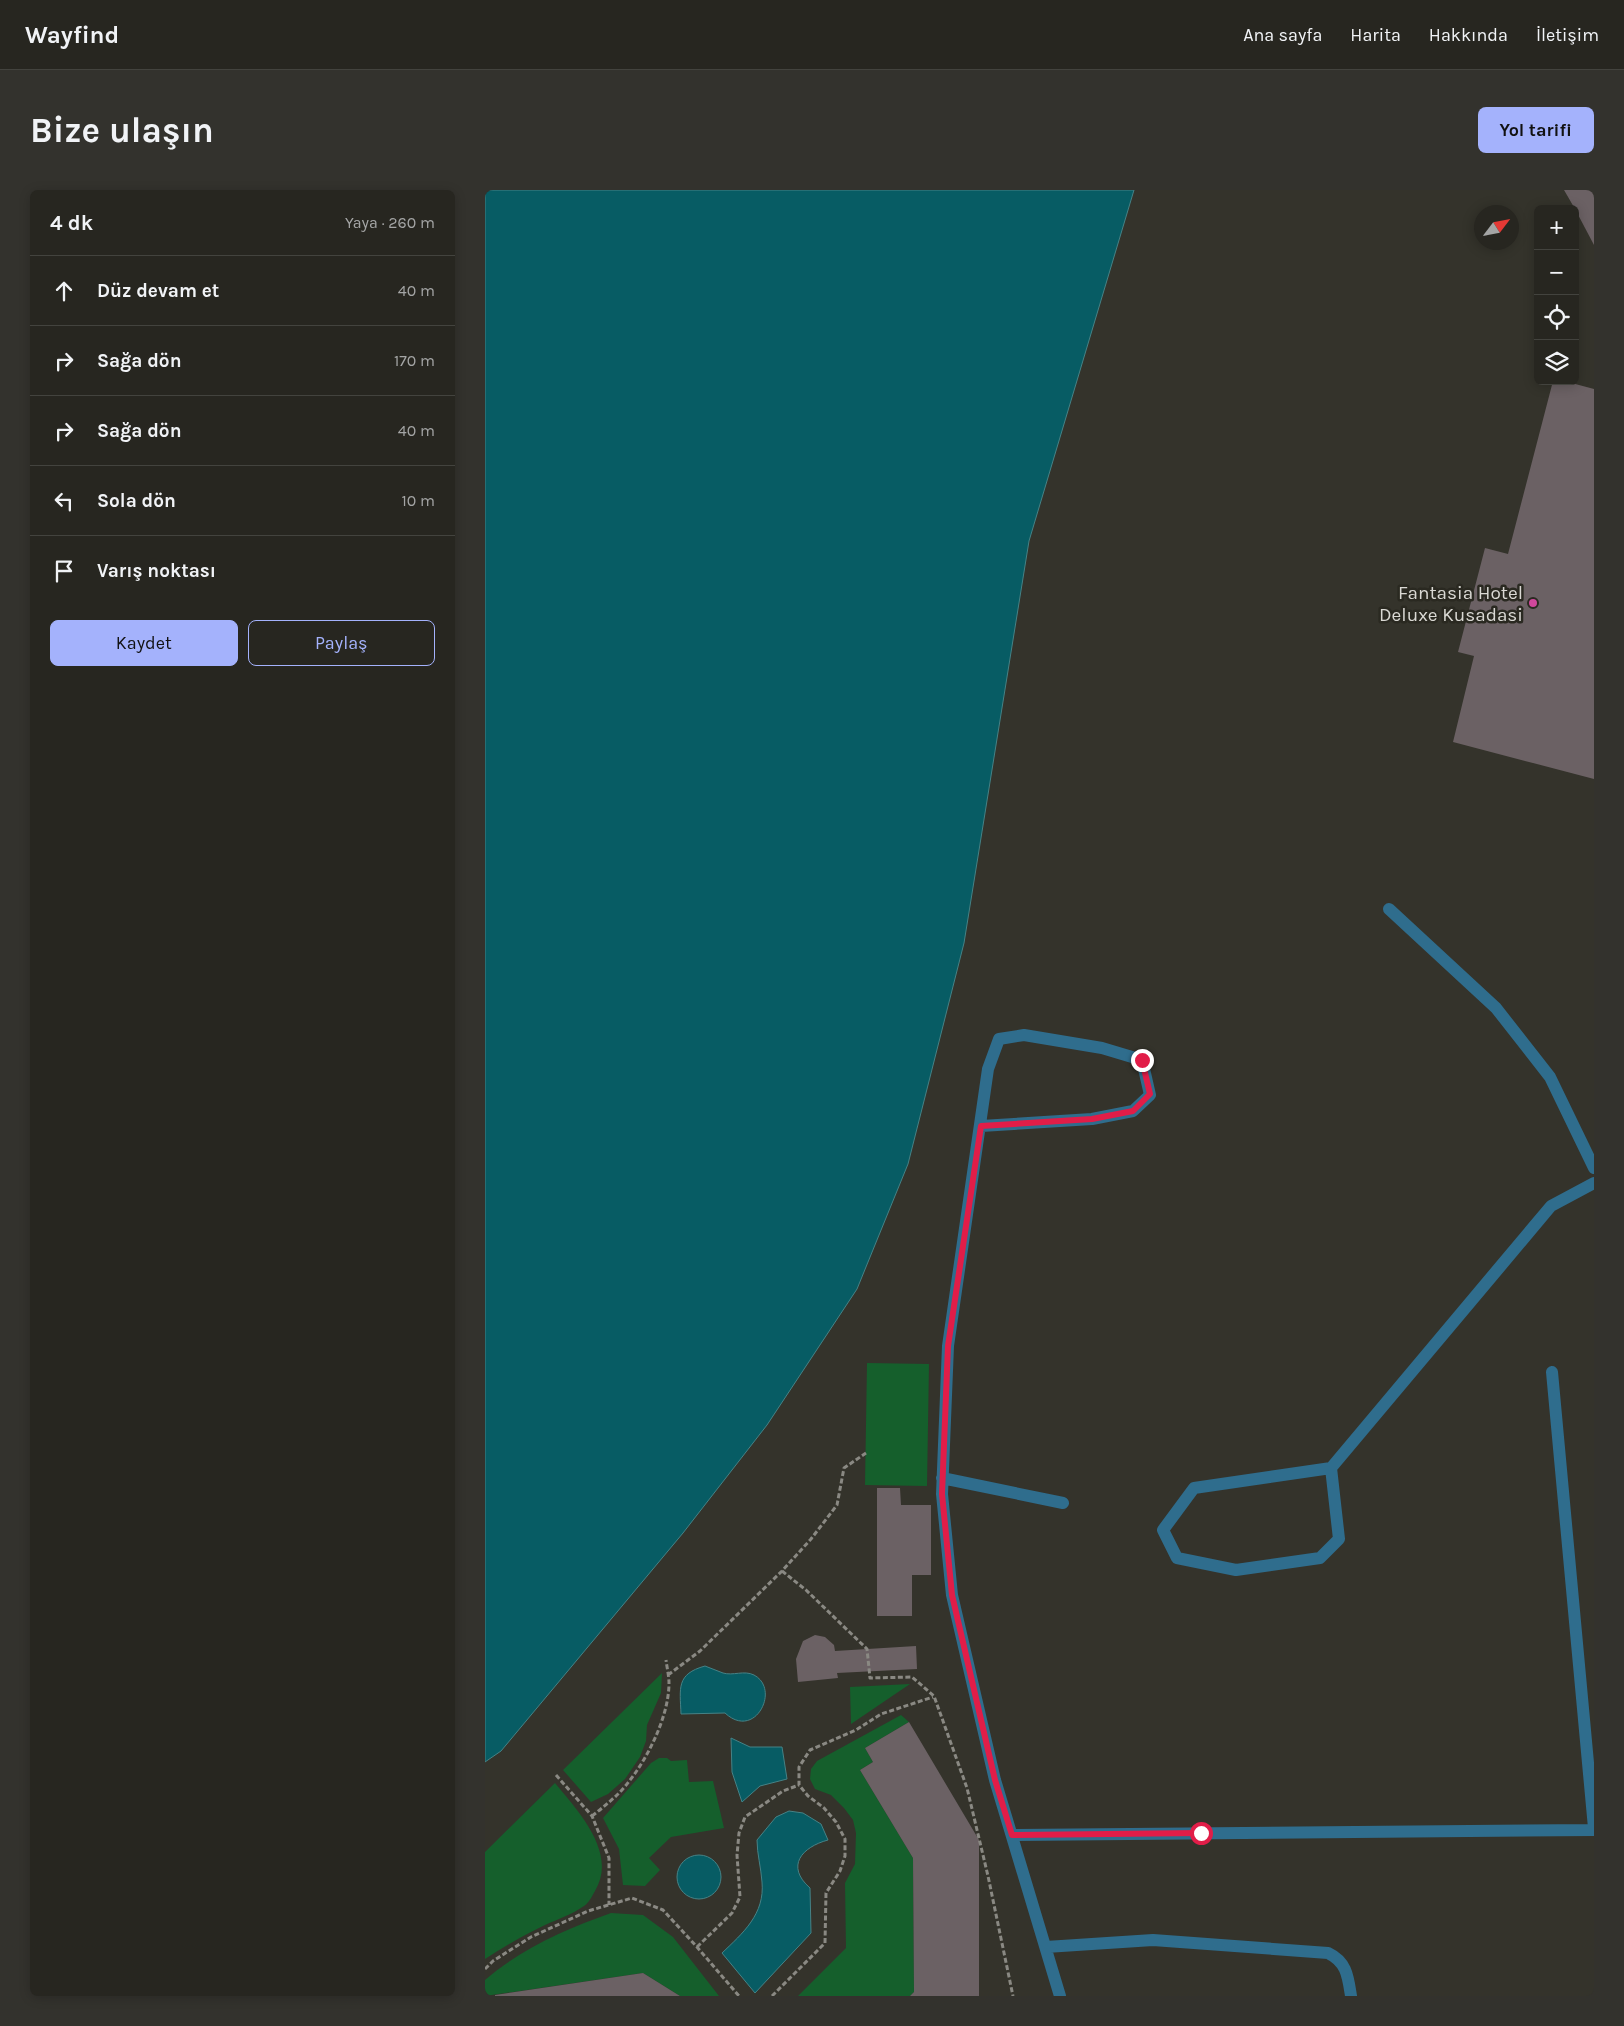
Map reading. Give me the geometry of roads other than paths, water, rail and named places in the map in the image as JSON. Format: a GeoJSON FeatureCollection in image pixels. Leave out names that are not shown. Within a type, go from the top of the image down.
{"type":"FeatureCollection","features":[{"type":"Feature","properties":{"kind":"street"},"geometry":{"type":"LineString","coordinates":[[1389,908],[1496,1008],[1550,1077],[1594,1168]]}},
{"type":"Feature","properties":{"kind":"street"},"geometry":{"type":"LineString","coordinates":[[981,1126],[1092,1119],[1133,1111],[1150,1094],[1142,1060],[1102,1048],[1024,1035],[999,1038],[988,1069],[948,1346],[942,1494],[952,1595],[995,1780],[1047,1947],[1060,1996]]}},
{"type":"Feature","properties":{"kind":"street"},"geometry":{"type":"LineString","coordinates":[[1331,1468],[1339,1539],[1320,1558],[1235,1570],[1177,1558],[1163,1530],[1194,1488],[1331,1468],[1551,1206],[1594,1183]]}},
{"type":"Feature","properties":{"kind":"street"},"geometry":{"type":"LineString","coordinates":[[1012,1835],[1594,1829],[1552,1372]]}},
{"type":"Feature","properties":{"kind":"street"},"geometry":{"type":"LineString","coordinates":[[943,1478],[1063,1503]]}},
{"type":"Feature","properties":{"kind":"street"},"geometry":{"type":"LineString","coordinates":[[1047,1947],[1153,1940],[1328,1953],[1335,1956],[1345,1967],[1351,1996]]}},
{"type":"Feature","properties":{"kind":"water"},"geometry":{"type":"Polygon","coordinates":[[[485,190],[1134,190],[1029,541],[964,943],[908,1164],[857,1289],[767,1425],[683,1533],[501,1751],[485,1762],[485,190]]]}},
{"type":"Feature","properties":{"kind":"water"},"geometry":{"type":"Polygon","coordinates":[[[705,1666],[727,1674],[742,1673],[754,1675],[762,1682],[765,1691],[765,1701],[761,1710],[754,1717],[746,1721],[736,1720],[725,1713],[681,1714],[680,1697],[684,1678],[696,1669],[705,1666]]]}},
{"type":"Feature","properties":{"kind":"water"},"geometry":{"type":"Polygon","coordinates":[[[731,1738],[750,1747],[782,1747],[787,1779],[760,1786],[742,1802],[732,1772],[731,1738]]]}},
{"type":"Feature","properties":{"kind":"water"},"geometry":{"type":"Polygon","coordinates":[[[789,1811],[803,1813],[821,1824],[828,1840],[804,1852],[798,1865],[803,1880],[810,1888],[811,1933],[755,1993],[722,1953],[745,1930],[760,1904],[762,1882],[757,1840],[776,1817],[789,1811]]]}},
{"type":"Feature","properties":{"kind":"water"},"geometry":{"type":"Polygon","coordinates":[[[695,1855],[703,1855],[715,1861],[721,1877],[715,1893],[703,1899],[695,1899],[683,1893],[677,1881],[677,1873],[683,1861],[695,1855]]]}},
{"type":"Feature","properties":{"kind":"place","name":"Fantasia Hotel Deluxe Kusadasi"},"geometry":{"type":"Point","coordinates":[1533,603]}}]}
